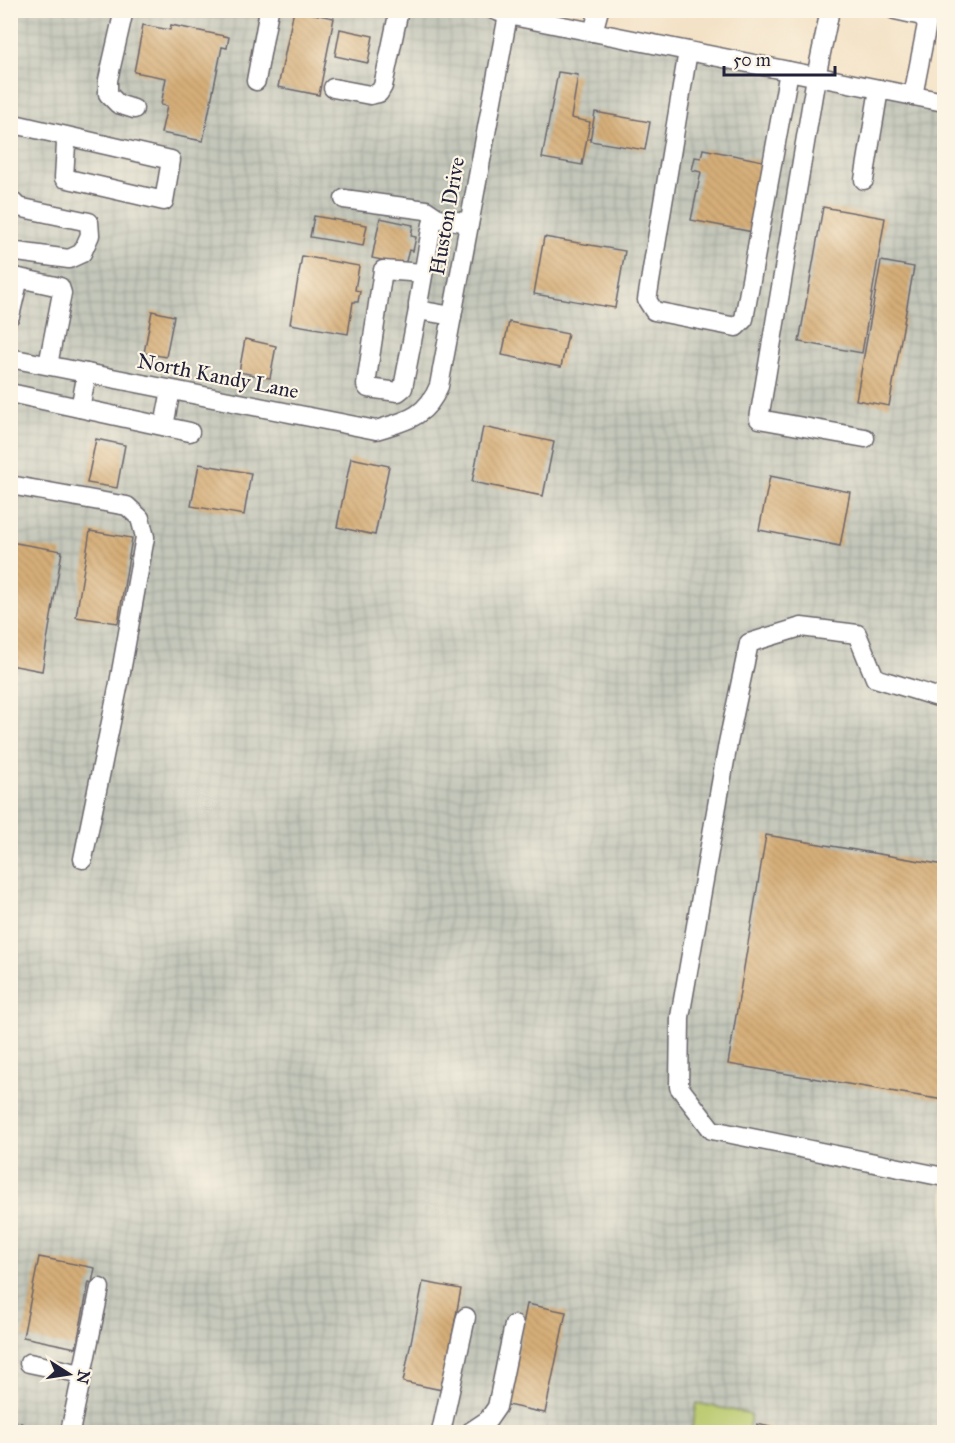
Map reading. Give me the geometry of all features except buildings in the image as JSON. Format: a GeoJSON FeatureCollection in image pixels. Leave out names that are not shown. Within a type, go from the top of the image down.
{"type":"FeatureCollection","features":[{"type":"Feature","properties":{"kind":"street"},"geometry":{"type":"LineString","coordinates":[[124,10],[108,80],[108,94],[118,104],[134,109]]}},
{"type":"Feature","properties":{"kind":"street"},"geometry":{"type":"LineString","coordinates":[[256,81],[269,10]]}},
{"type":"Feature","properties":{"kind":"street"},"geometry":{"type":"LineString","coordinates":[[333,88],[370,95],[379,93],[383,86],[399,10]]}},
{"type":"Feature","properties":{"kind":"street"},"geometry":{"type":"LineString","coordinates":[[593,32],[599,10]]}},
{"type":"Feature","properties":{"kind":"street"},"geometry":{"type":"LineString","coordinates":[[830,10],[816,77],[759,419],[865,438]]}},
{"type":"Feature","properties":{"kind":"street"},"geometry":{"type":"LineString","coordinates":[[895,10],[924,13],[927,24],[913,96]]}},
{"type":"Feature","properties":{"kind":"street"},"geometry":{"type":"LineString","coordinates":[[501,13],[945,102]]}},
{"type":"Feature","properties":{"kind":"street","name":"Huston Drive"},"geometry":{"type":"LineString","coordinates":[[415,418],[434,399],[439,386],[469,223],[501,13]]}},
{"type":"Feature","properties":{"kind":"street"},"geometry":{"type":"LineString","coordinates":[[688,51],[648,300],[654,311],[736,327],[744,319],[789,71]]}},
{"type":"Feature","properties":{"kind":"street"},"geometry":{"type":"LineString","coordinates":[[864,180],[879,89]]}},
{"type":"Feature","properties":{"kind":"street"},"geometry":{"type":"LineString","coordinates":[[10,123],[171,160],[164,201],[64,178],[66,144],[64,136]]}},
{"type":"Feature","properties":{"kind":"street"},"geometry":{"type":"LineString","coordinates":[[344,199],[426,210],[438,218],[469,223]]}},
{"type":"Feature","properties":{"kind":"street"},"geometry":{"type":"LineString","coordinates":[[10,200],[18,207],[89,222],[90,236],[82,253],[69,260],[10,250]]}},
{"type":"Feature","properties":{"kind":"street"},"geometry":{"type":"LineString","coordinates":[[423,273],[383,270],[366,385],[368,388],[398,392],[403,388],[432,224],[438,218]]}},
{"type":"Feature","properties":{"kind":"street"},"geometry":{"type":"LineString","coordinates":[[10,316],[15,277],[60,287],[62,293],[48,365]]}},
{"type":"Feature","properties":{"kind":"street"},"geometry":{"type":"LineString","coordinates":[[418,310],[452,316]]}},
{"type":"Feature","properties":{"kind":"street","name":"North Kandy Lane"},"geometry":{"type":"LineString","coordinates":[[10,358],[376,430],[415,418]]}},
{"type":"Feature","properties":{"kind":"street"},"geometry":{"type":"LineString","coordinates":[[80,408],[87,373]]}},
{"type":"Feature","properties":{"kind":"street"},"geometry":{"type":"LineString","coordinates":[[164,426],[171,390]]}},
{"type":"Feature","properties":{"kind":"street"},"geometry":{"type":"LineString","coordinates":[[10,393],[190,432]]}},
{"type":"Feature","properties":{"kind":"street"},"geometry":{"type":"LineString","coordinates":[[10,485],[127,506],[140,518],[145,537],[119,683],[83,859]]}},
{"type":"Feature","properties":{"kind":"street"},"geometry":{"type":"LineString","coordinates":[[945,699],[875,678],[857,634],[801,627],[749,643],[728,743],[680,1017],[679,1075],[679,1087],[712,1130],[945,1177]]}},
{"type":"Feature","properties":{"kind":"street"},"geometry":{"type":"LineString","coordinates":[[70,1432],[100,1288]]}},
{"type":"Feature","properties":{"kind":"street"},"geometry":{"type":"LineString","coordinates":[[441,1432],[466,1317]]}},
{"type":"Feature","properties":{"kind":"street"},"geometry":{"type":"LineString","coordinates":[[470,1432],[488,1420],[496,1407],[513,1325]]}},
{"type":"Feature","properties":{"kind":"street"},"geometry":{"type":"LineString","coordinates":[[29,1364],[82,1374]]}},
{"type":"Feature","properties":{"kind":"street"},"geometry":{"type":"LineString","coordinates":[[10,1431],[17,1432]]}},
{"type":"Feature","properties":{"kind":"shaded area"},"geometry":{"type":"Polygon","coordinates":[[[10,11],[494,11],[944,102],[944,1432],[11,1432],[10,11]]]}},
{"type":"Feature","properties":{"kind":"green space"},"geometry":{"type":"Polygon","coordinates":[[[697,1403],[751,1414],[748,1432],[691,1432],[697,1403]]]}}]}
